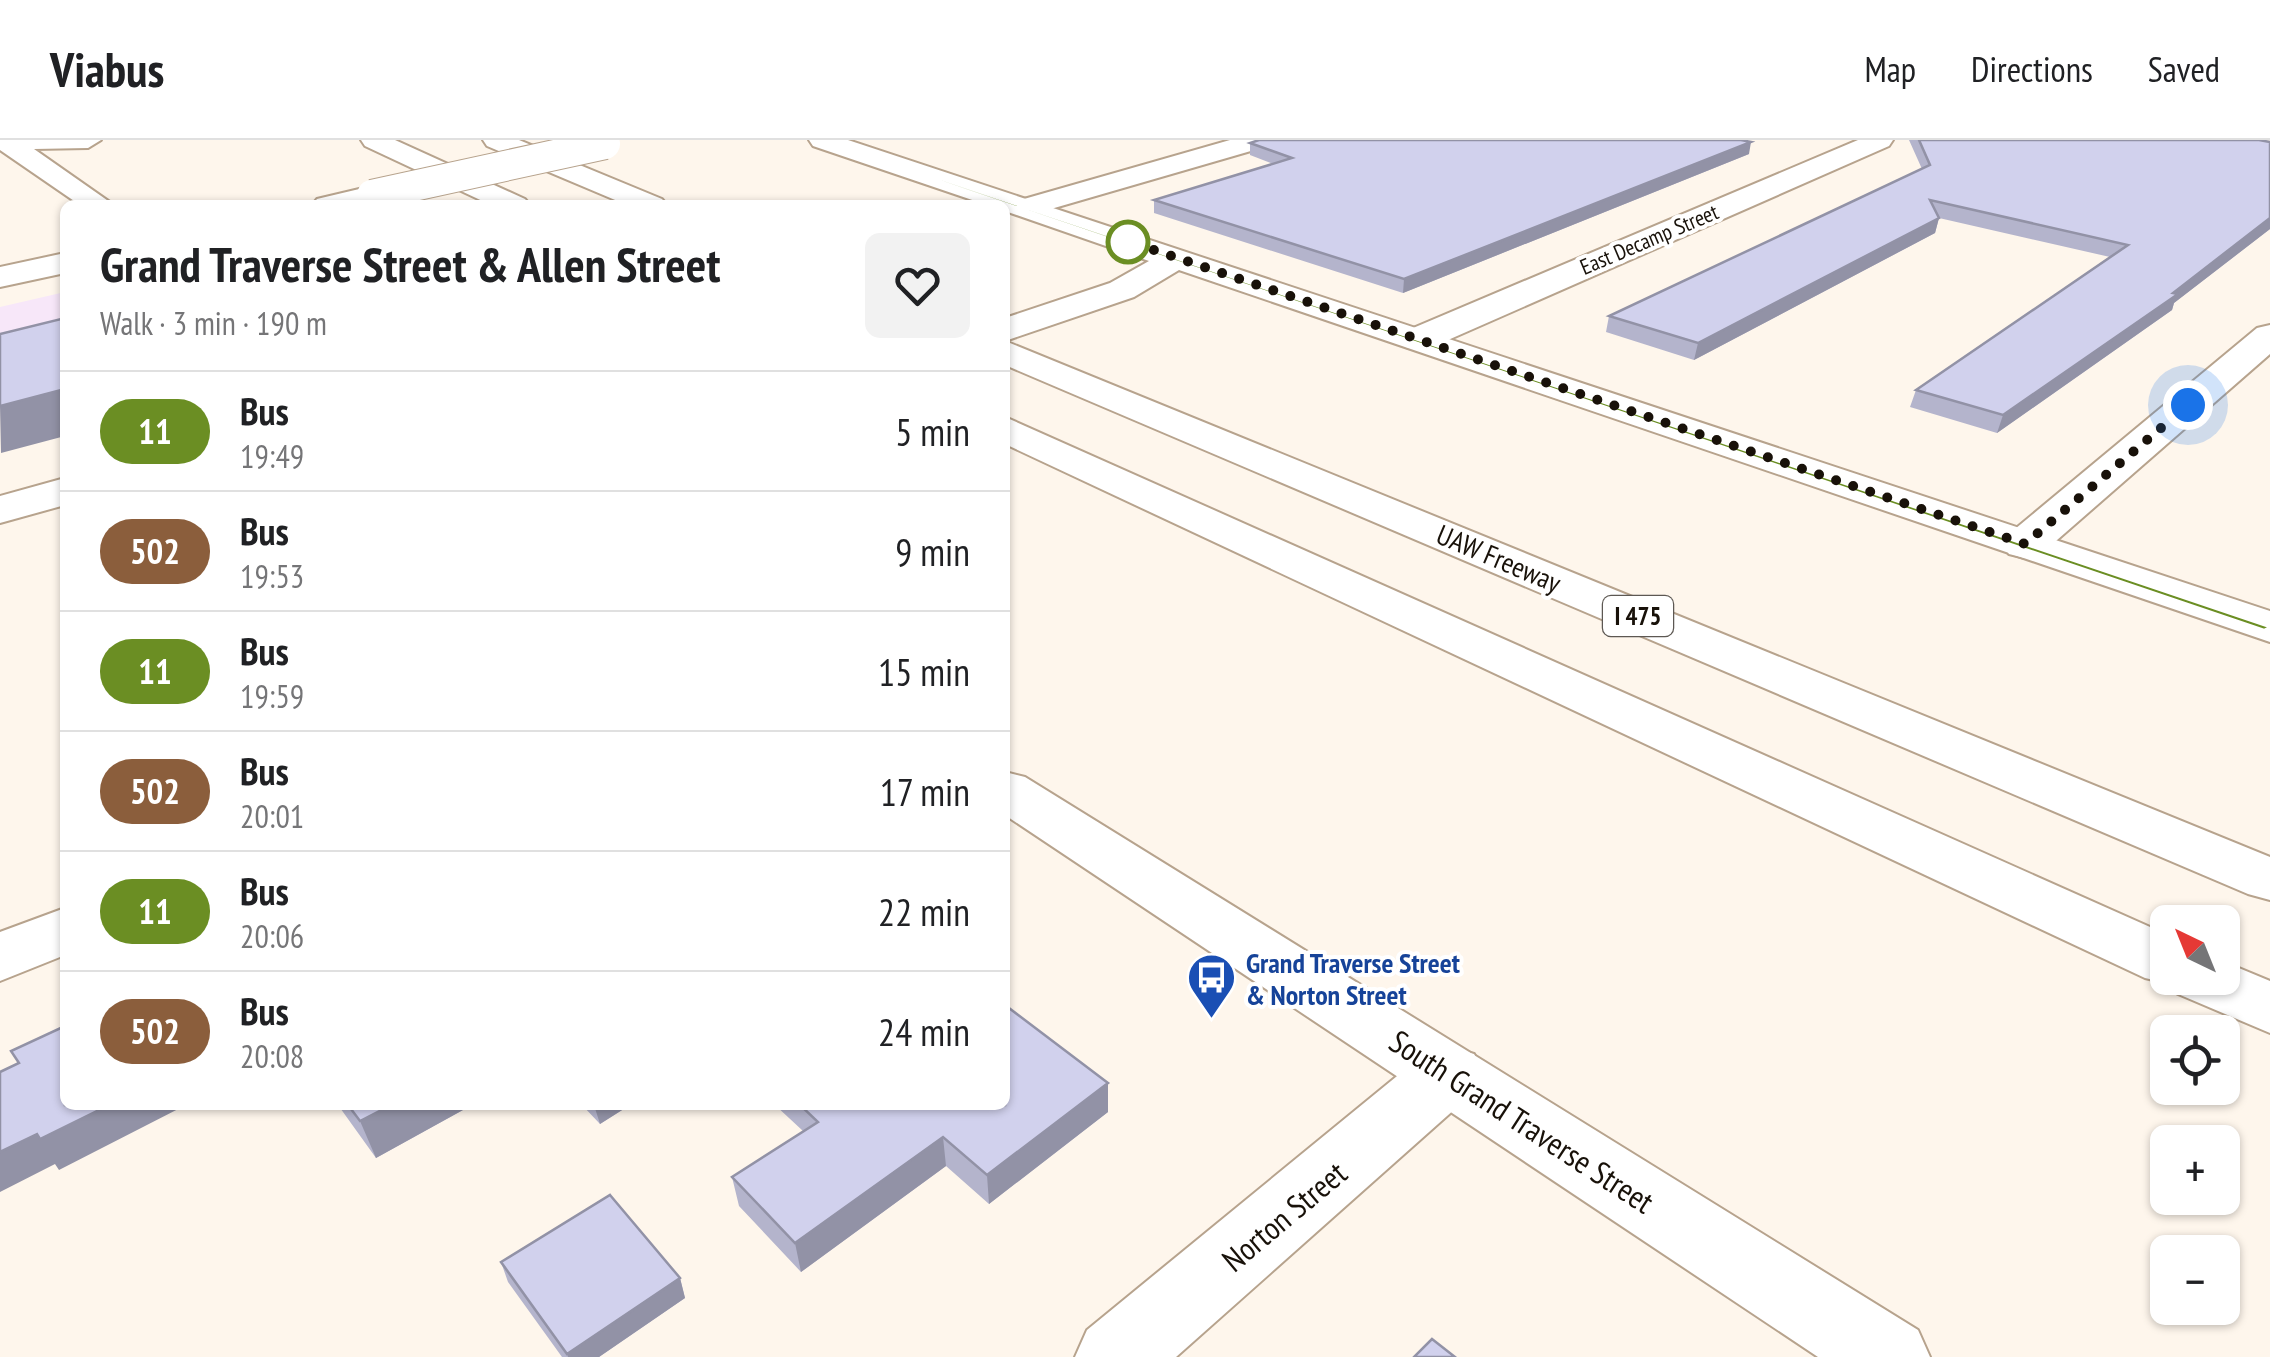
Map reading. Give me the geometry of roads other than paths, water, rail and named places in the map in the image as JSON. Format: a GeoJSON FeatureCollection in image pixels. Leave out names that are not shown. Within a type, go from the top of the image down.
{"type":"FeatureCollection","features":[{"type":"Feature","properties":{"kind":"main road"},"geometry":{"type":"LineString","coordinates":[[4,141],[88,140]]}},
{"type":"Feature","properties":{"kind":"main road"},"geometry":{"type":"LineString","coordinates":[[374,140],[505,200]]}},
{"type":"Feature","properties":{"kind":"main road"},"geometry":{"type":"LineString","coordinates":[[496,140],[640,200]]}},
{"type":"Feature","properties":{"kind":"main road"},"geometry":{"type":"LineString","coordinates":[[822,140],[1003,200]]}},
{"type":"Feature","properties":{"kind":"main road"},"geometry":{"type":"LineString","coordinates":[[1027,208],[1259,140]]}},
{"type":"Feature","properties":{"kind":"main road","name":"East Decamp Street"},"geometry":{"type":"LineString","coordinates":[[1419,339],[1880,140]]}},
{"type":"Feature","properties":{"kind":"main road"},"geometry":{"type":"LineString","coordinates":[[4,141],[92,200]]}},
{"type":"Feature","properties":{"kind":"main road"},"geometry":{"type":"LineString","coordinates":[[350,200],[614,142]]}},
{"type":"Feature","properties":{"kind":"main road"},"geometry":{"type":"LineString","coordinates":[[1010,202],[2270,627]]}},
{"type":"Feature","properties":{"kind":"main road"},"geometry":{"type":"LineString","coordinates":[[1010,328],[1122,290],[1177,258]]}},
{"type":"Feature","properties":{"kind":"main road"},"geometry":{"type":"LineString","coordinates":[[0,277],[60,264]]}},
{"type":"Feature","properties":{"kind":"main road"},"geometry":{"type":"LineString","coordinates":[[2025,544],[2270,336]]}},
{"type":"Feature","properties":{"kind":"main road","name":"UAW Freeway"},"geometry":{"type":"LineString","coordinates":[[1010,354],[2270,880]]}},
{"type":"Feature","properties":{"kind":"main road"},"geometry":{"type":"LineString","coordinates":[[1010,431],[2150,954]]}},
{"type":"Feature","properties":{"kind":"main road"},"geometry":{"type":"LineString","coordinates":[[0,510],[60,493]]}},
{"type":"Feature","properties":{"kind":"main road","name":"South Grand Traverse Street"},"geometry":{"type":"LineString","coordinates":[[1010,793],[1888,1357]]}},
{"type":"Feature","properties":{"kind":"main road"},"geometry":{"type":"LineString","coordinates":[[0,958],[60,932]]}},
{"type":"Feature","properties":{"kind":"main road"},"geometry":{"type":"LineString","coordinates":[[2239,995],[2270,1009]]}},
{"type":"Feature","properties":{"kind":"main road","name":"Norton Street"},"geometry":{"type":"LineString","coordinates":[[1117,1357],[1449,1074]]}},
{"type":"Feature","properties":{"kind":"place","name":"Grand Traverse Street & Norton Street"},"geometry":{"type":"Point","coordinates":[1211,1020]}}]}
